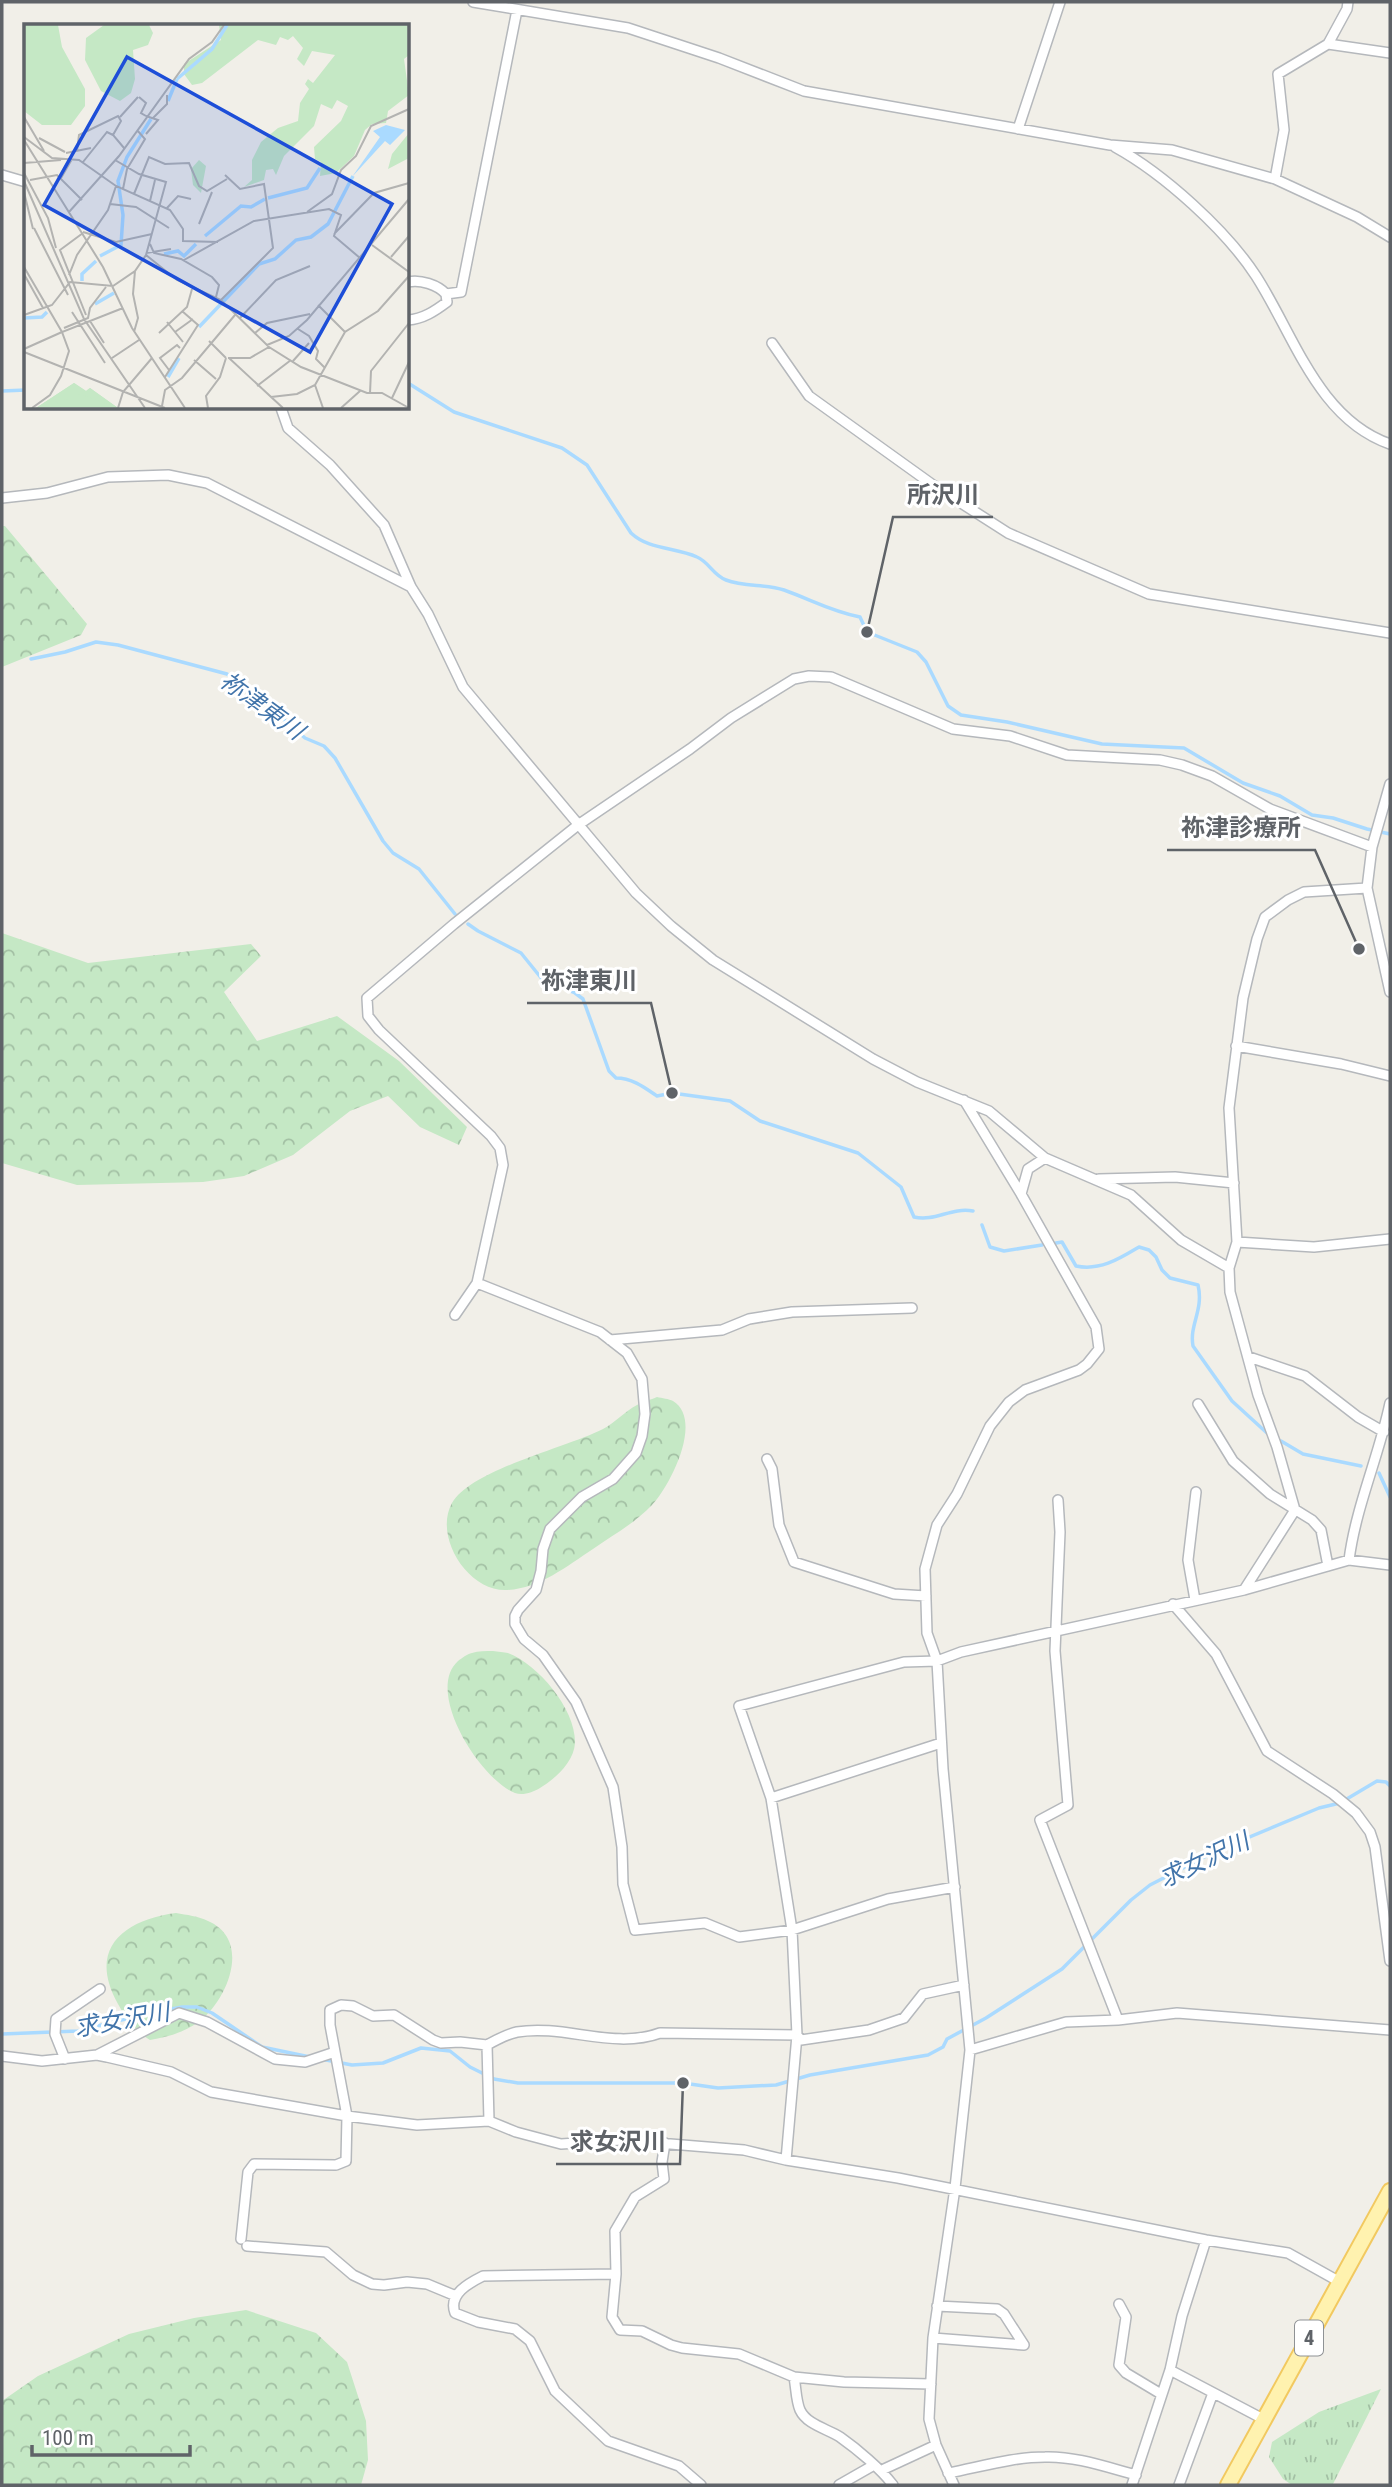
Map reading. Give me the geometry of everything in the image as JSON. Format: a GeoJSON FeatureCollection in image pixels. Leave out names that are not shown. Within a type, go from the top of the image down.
{"type":"FeatureCollection","features":[{"type":"Feature","properties":{"kind":"main road","name":"4"},"geometry":{"type":"LineString","coordinates":[[1231,2484],[1390,2192]]}},
{"type":"Feature","properties":{"kind":"street"},"geometry":{"type":"LineString","coordinates":[[473,2],[628,28],[719,58],[804,91],[1111,145],[1172,150],[1275,179],[1357,217],[1390,237]]}},
{"type":"Feature","properties":{"kind":"street"},"geometry":{"type":"LineString","coordinates":[[1018,129],[1060,2]]}},
{"type":"Feature","properties":{"kind":"street"},"geometry":{"type":"LineString","coordinates":[[1275,179],[1284,130],[1278,74],[1328,44],[1347,9],[1348,2]]}},
{"type":"Feature","properties":{"kind":"street"},"geometry":{"type":"LineString","coordinates":[[446,295],[461,292],[517,10]]}},
{"type":"Feature","properties":{"kind":"street"},"geometry":{"type":"LineString","coordinates":[[1328,44],[1390,53]]}},
{"type":"Feature","properties":{"kind":"street"},"geometry":{"type":"LineString","coordinates":[[1111,145],[1143,163],[1226,236],[1256,276],[1326,397],[1349,421],[1375,439],[1390,444]]}},
{"type":"Feature","properties":{"kind":"street"},"geometry":{"type":"LineString","coordinates":[[2,176],[24,182]]}},
{"type":"Feature","properties":{"kind":"street"},"geometry":{"type":"LineString","coordinates":[[410,282],[416,280],[442,290],[447,302],[419,320],[410,320]]}},
{"type":"Feature","properties":{"kind":"street"},"geometry":{"type":"LineString","coordinates":[[772,343],[808,396],[933,485],[1008,533],[1149,594],[1390,633]]}},
{"type":"Feature","properties":{"kind":"street"},"geometry":{"type":"LineString","coordinates":[[282,410],[288,428],[330,465],[384,525],[411,587],[428,614],[463,687],[635,892],[713,960],[873,1059],[917,1082],[989,1111],[1045,1158],[1131,1195],[1181,1240],[1229,1268]]}},
{"type":"Feature","properties":{"kind":"street"},"geometry":{"type":"LineString","coordinates":[[2,498],[47,493],[108,477],[168,475],[207,483],[411,587]]}},
{"type":"Feature","properties":{"kind":"street"},"geometry":{"type":"LineString","coordinates":[[455,1315],[477,1283],[503,1165],[500,1148],[491,1136],[379,1030],[368,1016],[367,998],[443,932],[578,825],[731,719],[794,679],[808,676],[831,677],[953,729],[1010,736],[1066,755],[1160,760],[1182,765],[1212,776],[1270,809],[1372,847]]}},
{"type":"Feature","properties":{"kind":"street"},"geometry":{"type":"LineString","coordinates":[[1390,784],[1372,847],[1367,888],[1390,992]]}},
{"type":"Feature","properties":{"kind":"street"},"geometry":{"type":"LineString","coordinates":[[1244,1590],[1295,1510],[1274,1437],[1258,1395],[1230,1292],[1229,1268],[1237,1242],[1229,1108],[1242,998],[1265,917],[1304,892],[1367,888]]}},
{"type":"Feature","properties":{"kind":"street"},"geometry":{"type":"LineString","coordinates":[[1236,1046],[1341,1064],[1390,1076]]}},
{"type":"Feature","properties":{"kind":"street"},"geometry":{"type":"LineString","coordinates":[[954,2485],[936,2445],[929,2419],[930,2384],[933,2338],[955,2188],[970,2050],[941,1743],[936,1661],[927,1633],[925,1569],[937,1525],[957,1494],[990,1426],[1009,1402],[1025,1390],[1079,1370],[1099,1349],[1096,1326],[964,1100]]}},
{"type":"Feature","properties":{"kind":"street"},"geometry":{"type":"LineString","coordinates":[[1021,1194],[1028,1169],[1045,1158]]}},
{"type":"Feature","properties":{"kind":"street"},"geometry":{"type":"LineString","coordinates":[[1099,1179],[1175,1177],[1234,1182]]}},
{"type":"Feature","properties":{"kind":"street"},"geometry":{"type":"LineString","coordinates":[[1237,1242],[1314,1247],[1390,1239]]}},
{"type":"Feature","properties":{"kind":"street"},"geometry":{"type":"LineString","coordinates":[[477,1283],[600,1332],[627,1353],[642,1379],[646,1406],[642,1436],[631,1461],[613,1479],[582,1497],[550,1529],[543,1549],[536,1590],[515,1616],[515,1624],[524,1639],[553,1667],[576,1702],[613,1787],[622,1847],[622,1884],[635,1930],[705,1923],[739,1937],[792,1930],[888,1899],[955,1887]]}},
{"type":"Feature","properties":{"kind":"street"},"geometry":{"type":"LineString","coordinates":[[610,1340],[722,1330],[749,1319],[792,1312],[912,1308]]}},
{"type":"Feature","properties":{"kind":"street"},"geometry":{"type":"LineString","coordinates":[[1249,1357],[1305,1376],[1358,1417],[1384,1432]]}},
{"type":"Feature","properties":{"kind":"street"},"geometry":{"type":"LineString","coordinates":[[1198,1404],[1233,1461],[1270,1494],[1312,1520],[1321,1530],[1328,1566]]}},
{"type":"Feature","properties":{"kind":"street"},"geometry":{"type":"LineString","coordinates":[[1349,1560],[1352,1532],[1384,1432],[1390,1404]]}},
{"type":"Feature","properties":{"kind":"street"},"geometry":{"type":"LineString","coordinates":[[767,1460],[772,1468],[779,1524],[794,1562],[894,1594],[926,1597]]}},
{"type":"Feature","properties":{"kind":"street"},"geometry":{"type":"LineString","coordinates":[[1195,1600],[1188,1560],[1196,1492]]}},
{"type":"Feature","properties":{"kind":"street"},"geometry":{"type":"LineString","coordinates":[[1058,1500],[1060,1532],[1055,1632],[1068,1805],[1040,1820],[1118,2020]]}},
{"type":"Feature","properties":{"kind":"street"},"geometry":{"type":"LineString","coordinates":[[786,2160],[797,2035],[792,1930],[771,1798],[739,1706],[904,1662],[936,1661],[961,1652],[1244,1590],[1349,1560],[1390,1565]]}},
{"type":"Feature","properties":{"kind":"street"},"geometry":{"type":"LineString","coordinates":[[1173,1604],[1216,1654],[1267,1751],[1333,1794],[1356,1813],[1370,1832],[1375,1847],[1390,1961]]}},
{"type":"Feature","properties":{"kind":"street"},"geometry":{"type":"LineString","coordinates":[[771,1798],[941,1743]]}},
{"type":"Feature","properties":{"kind":"street"},"geometry":{"type":"LineString","coordinates":[[797,2035],[801,2040],[869,2029],[904,2018],[923,1993],[964,1985]]}},
{"type":"Feature","properties":{"kind":"street"},"geometry":{"type":"LineString","coordinates":[[65,2059],[55,2034],[56,2019],[100,1989]]}},
{"type":"Feature","properties":{"kind":"street"},"geometry":{"type":"LineString","coordinates":[[456,2295],[427,2284],[372,2284],[353,2275],[326,2252],[244,2242],[248,2172],[254,2164],[335,2165],[346,2161],[347,2116],[330,2025],[330,2010],[341,2005],[353,2006],[373,2016],[394,2015],[441,2043],[487,2045],[516,2032],[549,2031],[603,2039],[645,2039],[660,2033],[797,2035]]}},
{"type":"Feature","properties":{"kind":"street"},"geometry":{"type":"LineString","coordinates":[[2,2056],[42,2061],[97,2055],[179,2013],[207,2022],[275,2059],[305,2062],[335,2052]]}},
{"type":"Feature","properties":{"kind":"street"},"geometry":{"type":"LineString","coordinates":[[970,2050],[1066,2022],[1118,2020],[1177,2013],[1390,2030]]}},
{"type":"Feature","properties":{"kind":"street"},"geometry":{"type":"LineString","coordinates":[[487,2045],[489,2121]]}},
{"type":"Feature","properties":{"kind":"street"},"geometry":{"type":"LineString","coordinates":[[97,2055],[171,2072],[211,2092],[347,2116],[417,2125],[489,2121],[516,2132],[561,2144],[621,2140],[744,2150],[786,2160],[955,2188],[1206,2240],[1288,2253],[1340,2282]]}},
{"type":"Feature","properties":{"kind":"street"},"geometry":{"type":"LineString","coordinates":[[666,2143],[662,2162],[664,2179],[635,2197],[615,2231],[616,2274],[612,2317],[620,2330],[642,2331],[682,2348],[739,2354],[794,2378],[930,2384]]}},
{"type":"Feature","properties":{"kind":"street"},"geometry":{"type":"LineString","coordinates":[[1132,2485],[1170,2370],[1182,2316],[1206,2240]]}},
{"type":"Feature","properties":{"kind":"street"},"geometry":{"type":"LineString","coordinates":[[616,2274],[483,2276],[468,2283],[456,2295],[453,2306],[456,2313],[478,2322],[515,2329],[530,2341],[555,2392],[608,2441],[679,2466],[701,2485]]}},
{"type":"Feature","properties":{"kind":"street"},"geometry":{"type":"LineString","coordinates":[[1119,2304],[1126,2317],[1119,2365],[1126,2373],[1161,2394]]}},
{"type":"Feature","properties":{"kind":"street"},"geometry":{"type":"LineString","coordinates":[[933,2338],[1024,2344],[1004,2314],[997,2309],[937,2306]]}},
{"type":"Feature","properties":{"kind":"street"},"geometry":{"type":"LineString","coordinates":[[1170,2370],[1265,2420]]}},
{"type":"Feature","properties":{"kind":"street"},"geometry":{"type":"LineString","coordinates":[[794,2378],[799,2408],[803,2415],[840,2437],[878,2468],[893,2485]]}},
{"type":"Feature","properties":{"kind":"street"},"geometry":{"type":"LineString","coordinates":[[1179,2485],[1213,2393]]}},
{"type":"Feature","properties":{"kind":"street"},"geometry":{"type":"LineString","coordinates":[[839,2485],[936,2445]]}},
{"type":"Feature","properties":{"kind":"street"},"geometry":{"type":"LineString","coordinates":[[948,2473],[1026,2458],[1048,2457],[1078,2460],[1136,2474]]}},
{"type":"Feature","properties":{"kind":"green space"},"geometry":{"type":"Polygon","coordinates":[[[2,526],[5,526],[87,624],[81,635],[2,667],[2,526]]]}},
{"type":"Feature","properties":{"kind":"green space"},"geometry":{"type":"Polygon","coordinates":[[[2,933],[88,963],[251,944],[261,956],[224,992],[257,1041],[337,1016],[399,1061],[467,1127],[459,1145],[420,1127],[388,1096],[350,1111],[293,1155],[244,1176],[203,1182],[77,1185],[2,1163],[2,933]]]}},
{"type":"Feature","properties":{"kind":"green space"},"geometry":{"type":"Polygon","coordinates":[[[657,1397],[673,1401],[682,1410],[685,1437],[675,1469],[652,1505],[624,1528],[542,1581],[508,1590],[494,1589],[468,1573],[451,1546],[447,1531],[447,1517],[452,1503],[463,1491],[479,1480],[521,1460],[603,1429],[642,1402],[657,1397]]]}},
{"type":"Feature","properties":{"kind":"green space"},"geometry":{"type":"Polygon","coordinates":[[[479,1651],[508,1653],[532,1667],[554,1690],[574,1730],[574,1750],[563,1769],[552,1780],[528,1793],[515,1793],[501,1785],[487,1771],[473,1754],[452,1713],[448,1693],[449,1675],[458,1661],[479,1651]]]}},
{"type":"Feature","properties":{"kind":"green space"},"geometry":{"type":"Polygon","coordinates":[[[176,1913],[204,1919],[221,1930],[229,1942],[231,1970],[219,1999],[200,2021],[176,2034],[150,2040],[124,2015],[109,1985],[109,1953],[126,1930],[140,1922],[176,1913]]]}},
{"type":"Feature","properties":{"kind":"green space"},"geometry":{"type":"Polygon","coordinates":[[[246,2310],[316,2333],[347,2362],[366,2421],[368,2460],[361,2485],[2,2485],[2,2401],[38,2376],[129,2334],[194,2318],[246,2310]]]}},
{"type":"Feature","properties":{"kind":"green space"},"geometry":{"type":"Polygon","coordinates":[[[1381,2389],[1333,2484],[1292,2485],[1283,2479],[1269,2457],[1272,2442],[1319,2412],[1381,2389]]]}},
{"type":"Feature","properties":{"kind":"waterway"},"geometry":{"type":"LineString","coordinates":[[410,384],[454,412],[562,448],[587,465],[631,533],[638,539],[697,557],[726,580],[784,590],[860,617],[867,632],[917,652],[926,662],[948,706],[961,715],[1007,722],[1102,744],[1184,748],[1243,783],[1280,796],[1312,815],[1390,834]]}},
{"type":"Feature","properties":{"kind":"waterway"},"geometry":{"type":"LineString","coordinates":[[2,391],[24,390]]}},
{"type":"Feature","properties":{"kind":"waterway","name":"祢津東川"},"geometry":{"type":"LineString","coordinates":[[31,659],[96,642],[118,645],[227,674],[249,689],[305,738],[324,746],[335,758],[383,841],[393,853],[419,869],[455,914]]}},
{"type":"Feature","properties":{"kind":"waterway","name":"祢津東川"},"geometry":{"type":"LineString","coordinates":[[468,924],[521,953],[542,979],[583,999],[609,1071],[616,1078],[633,1081],[657,1096],[672,1093],[730,1101],[760,1121],[858,1153],[901,1187],[914,1217],[929,1218],[957,1211],[973,1211]]}},
{"type":"Feature","properties":{"kind":"waterway","name":"祢津東川"},"geometry":{"type":"LineString","coordinates":[[982,1225],[990,1247],[1004,1251],[1042,1245]]}},
{"type":"Feature","properties":{"kind":"waterway","name":"祢津東川"},"geometry":{"type":"LineString","coordinates":[[1056,1243],[1062,1242],[1076,1266],[1085,1267],[1109,1263],[1139,1247],[1149,1250],[1170,1278],[1198,1285],[1199,1302],[1193,1346],[1232,1401],[1267,1433]]}},
{"type":"Feature","properties":{"kind":"waterway","name":"祢津東川"},"geometry":{"type":"LineString","coordinates":[[1281,1441],[1303,1454],[1361,1466]]}},
{"type":"Feature","properties":{"kind":"waterway","name":"祢津東川"},"geometry":{"type":"LineString","coordinates":[[1379,1473],[1390,1497]]}},
{"type":"Feature","properties":{"kind":"waterway","name":"求女沢川"},"geometry":{"type":"LineString","coordinates":[[321,2059],[352,2065],[383,2063],[421,2048],[450,2051],[470,2067],[494,2079],[518,2083],[683,2083],[718,2088],[776,2085],[810,2075],[928,2055],[943,2047],[947,2039],[986,2018],[1062,1969],[1131,1900],[1150,1885],[1216,1851],[1319,1808],[1340,1803],[1377,1781],[1386,1782],[1390,1786]]}},
{"type":"Feature","properties":{"kind":"waterway","name":"求女沢川"},"geometry":{"type":"LineString","coordinates":[[2,2034],[78,2031],[145,2014],[197,2007],[212,2013],[262,2047],[310,2057]]}},
{"type":"Feature","properties":{"kind":"place","name":"所沢川"},"geometry":{"type":"Point","coordinates":[867,632]}},
{"type":"Feature","properties":{"kind":"place","name":"祢津診療所"},"geometry":{"type":"Point","coordinates":[1359,949]}},
{"type":"Feature","properties":{"kind":"place","name":"祢津東川"},"geometry":{"type":"Point","coordinates":[672,1093]}},
{"type":"Feature","properties":{"kind":"place","name":"求女沢川"},"geometry":{"type":"Point","coordinates":[683,2083]}}]}
